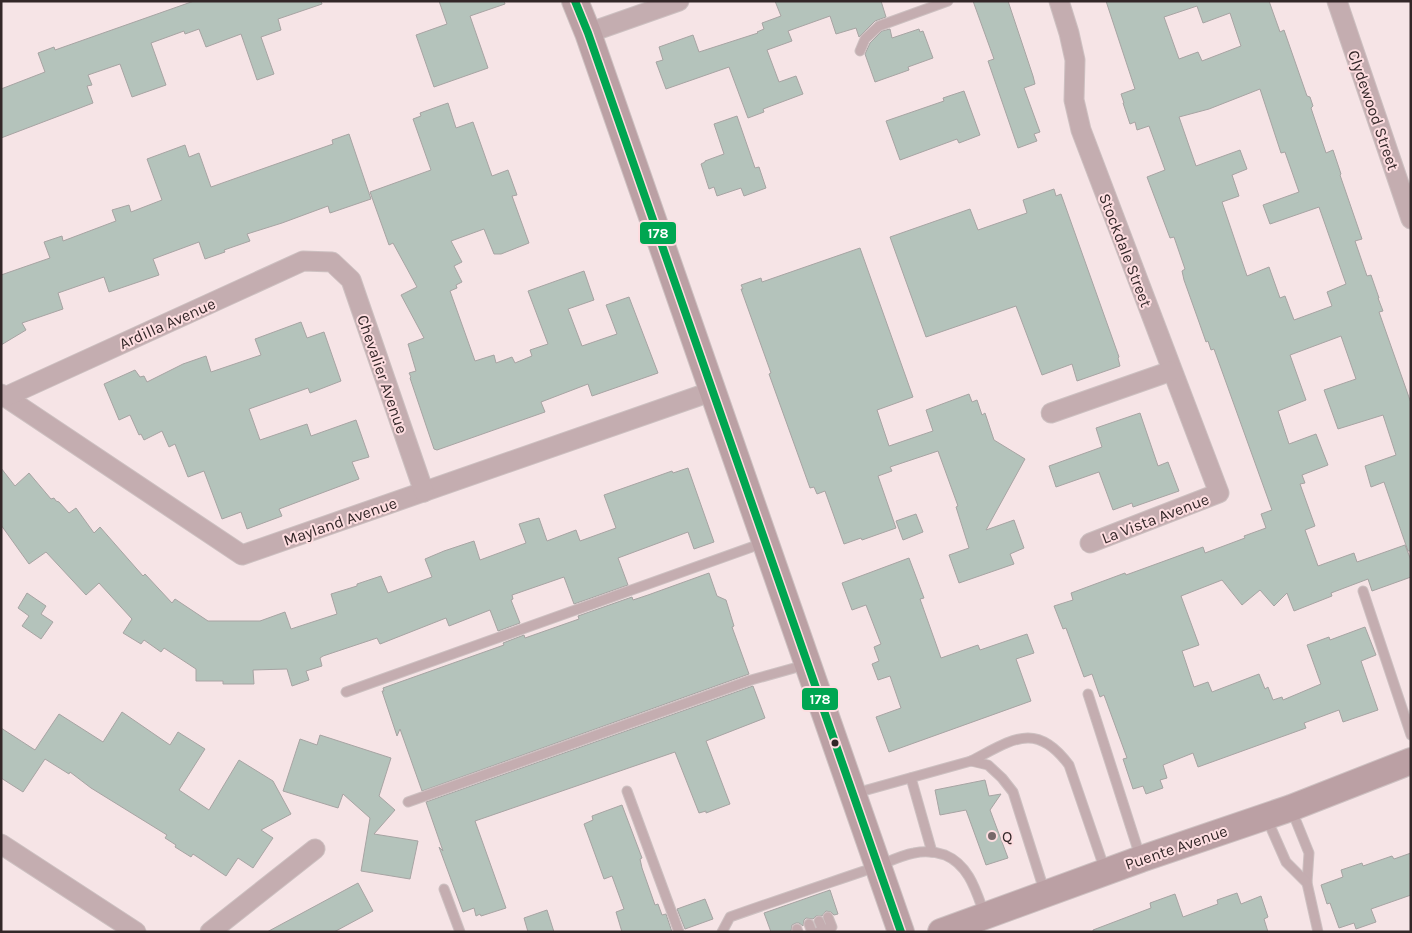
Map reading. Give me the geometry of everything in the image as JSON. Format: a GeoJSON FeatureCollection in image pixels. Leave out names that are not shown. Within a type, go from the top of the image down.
{"type":"FeatureCollection","features":[{"type":"Feature","properties":{"kind":"street"},"geometry":{"type":"LineString","coordinates":[[575,1],[588,33],[901,932]]}},
{"type":"Feature","properties":{"kind":"street"},"geometry":{"type":"LineString","coordinates":[[588,33],[679,1]]}},
{"type":"Feature","properties":{"kind":"street","name":"Stockdale Street"},"geometry":{"type":"LineString","coordinates":[[1059,1],[1075,60],[1074,100],[1081,130],[1219,493]]}},
{"type":"Feature","properties":{"kind":"street","name":"Clydewood Street"},"geometry":{"type":"LineString","coordinates":[[1337,1],[1411,219]]}},
{"type":"Feature","properties":{"kind":"street","name":"Ardilla Avenue"},"geometry":{"type":"LineString","coordinates":[[3,395],[304,261],[332,262]]}},
{"type":"Feature","properties":{"kind":"street","name":"Chevalier Avenue"},"geometry":{"type":"LineString","coordinates":[[332,262],[351,280],[424,492]]}},
{"type":"Feature","properties":{"kind":"street"},"geometry":{"type":"LineString","coordinates":[[1051,413],[1171,370]]}},
{"type":"Feature","properties":{"kind":"street","name":"Mayland Avenue"},"geometry":{"type":"LineString","coordinates":[[3,395],[242,555],[712,391]]}},
{"type":"Feature","properties":{"kind":"street","name":"La Vista Avenue"},"geometry":{"type":"LineString","coordinates":[[1090,543],[1219,493]]}},
{"type":"Feature","properties":{"kind":"street","name":"Puente Avenue"},"geometry":{"type":"LineString","coordinates":[[941,932],[1141,859],[1292,808],[1411,761]]}},
{"type":"Feature","properties":{"kind":"street"},"geometry":{"type":"LineString","coordinates":[[1,844],[136,932]]}},
{"type":"Feature","properties":{"kind":"street"},"geometry":{"type":"LineString","coordinates":[[210,932],[315,848]]}},
{"type":"Feature","properties":{"kind":"lane"},"geometry":{"type":"LineString","coordinates":[[860,51],[866,39],[879,26],[948,1]]}},
{"type":"Feature","properties":{"kind":"lane"},"geometry":{"type":"LineString","coordinates":[[346,692],[765,542]]}},
{"type":"Feature","properties":{"kind":"lane"},"geometry":{"type":"LineString","coordinates":[[1363,591],[1411,735]]}},
{"type":"Feature","properties":{"kind":"lane"},"geometry":{"type":"LineString","coordinates":[[408,802],[751,680],[808,664]]}},
{"type":"Feature","properties":{"kind":"lane"},"geometry":{"type":"LineString","coordinates":[[1088,694],[1141,859]]}},
{"type":"Feature","properties":{"kind":"lane"},"geometry":{"type":"LineString","coordinates":[[853,794],[971,761],[1007,743],[1030,737],[1045,741],[1059,751],[1069,765],[1105,872]]}},
{"type":"Feature","properties":{"kind":"lane"},"geometry":{"type":"LineString","coordinates":[[971,761],[988,765],[1013,792],[1045,894]]}},
{"type":"Feature","properties":{"kind":"lane"},"geometry":{"type":"LineString","coordinates":[[912,778],[932,852]]}},
{"type":"Feature","properties":{"kind":"lane"},"geometry":{"type":"LineString","coordinates":[[626,791],[679,932]]}},
{"type":"Feature","properties":{"kind":"lane"},"geometry":{"type":"LineString","coordinates":[[1292,808],[1309,854],[1307,884],[1318,932]]}},
{"type":"Feature","properties":{"kind":"lane"},"geometry":{"type":"LineString","coordinates":[[1266,816],[1286,862],[1307,884]]}},
{"type":"Feature","properties":{"kind":"lane"},"geometry":{"type":"LineString","coordinates":[[722,932],[730,916],[781,903],[814,892],[904,855],[917,852],[932,852],[945,856],[960,865],[969,876],[985,916]]}},
{"type":"Feature","properties":{"kind":"lane"},"geometry":{"type":"LineString","coordinates":[[444,888],[460,932]]}},
{"type":"Feature","properties":{"kind":"lane"},"geometry":{"type":"LineString","coordinates":[[821,931],[832,927],[824,919]]}},
{"type":"Feature","properties":{"kind":"building"},"geometry":{"type":"Polygon","coordinates":[[[194,1],[321,1],[322,4],[278,19],[281,30],[261,37],[274,74],[257,80],[241,34],[206,47],[199,29],[185,34],[184,31],[151,43],[166,85],[132,97],[120,64],[88,75],[92,85],[87,86],[93,103],[1,138],[1,89],[45,72],[38,53],[54,47],[55,50],[194,1]]]}},
{"type":"Feature","properties":{"kind":"building"},"geometry":{"type":"Polygon","coordinates":[[[439,1],[504,1],[505,4],[470,16],[488,68],[434,87],[416,35],[447,24],[439,1]]]}},
{"type":"Feature","properties":{"kind":"building"},"geometry":{"type":"Polygon","coordinates":[[[775,1],[881,1],[886,17],[875,21],[859,37],[856,28],[836,34],[830,16],[788,31],[792,41],[767,50],[779,82],[796,76],[803,94],[763,109],[764,112],[748,118],[729,67],[666,89],[656,62],[663,60],[659,47],[693,35],[699,52],[758,33],[764,29],[762,23],[781,16],[775,1]]]}},
{"type":"Feature","properties":{"kind":"building"},"geometry":{"type":"Polygon","coordinates":[[[973,1],[1008,1],[1035,84],[1024,88],[1040,132],[1034,134],[1037,141],[1018,148],[988,61],[994,59],[973,1]]]}},
{"type":"Feature","properties":{"kind":"building"},"geometry":{"type":"Polygon","coordinates":[[[1106,1],[1269,1],[1280,32],[1284,30],[1307,96],[1310,97],[1313,106],[1311,108],[1326,153],[1333,150],[1362,239],[1355,241],[1367,276],[1371,275],[1379,298],[1383,311],[1379,312],[1411,403],[1411,551],[1408,551],[1384,482],[1371,487],[1365,466],[1396,455],[1383,415],[1338,429],[1324,390],[1356,379],[1341,336],[1290,355],[1306,400],[1278,411],[1289,444],[1316,434],[1328,465],[1302,475],[1305,483],[1300,484],[1315,526],[1305,530],[1318,566],[1354,553],[1357,562],[1405,545],[1411,560],[1411,577],[1372,591],[1368,579],[1331,593],[1332,596],[1294,611],[1287,593],[1274,606],[1260,590],[1242,605],[1222,580],[1181,596],[1199,645],[1182,651],[1194,687],[1208,682],[1212,692],[1259,674],[1265,689],[1268,687],[1273,700],[1282,697],[1283,700],[1321,684],[1307,645],[1329,637],[1330,640],[1365,627],[1376,655],[1361,661],[1378,710],[1343,722],[1339,710],[1304,723],[1306,728],[1198,767],[1193,753],[1163,765],[1167,778],[1160,780],[1163,788],[1146,794],[1143,786],[1133,789],[1123,759],[1127,758],[1104,695],[1100,697],[1092,674],[1084,677],[1066,628],[1063,629],[1054,606],[1073,600],[1071,593],[1125,573],[1126,575],[1203,547],[1205,553],[1245,538],[1244,536],[1266,528],[1261,514],[1272,510],[1214,349],[1211,350],[1208,341],[1206,342],[1184,280],[1182,271],[1185,269],[1174,237],[1170,238],[1147,177],[1165,170],[1149,126],[1137,130],[1135,122],[1130,124],[1121,94],[1135,89],[1106,1]],[[1197,6],[1164,17],[1179,59],[1198,52],[1202,61],[1241,46],[1230,13],[1203,23],[1197,6]],[[1260,89],[1209,109],[1179,117],[1196,166],[1240,150],[1247,169],[1232,175],[1239,196],[1222,202],[1247,276],[1269,267],[1280,298],[1285,296],[1294,320],[1332,306],[1327,292],[1346,284],[1319,207],[1270,224],[1263,205],[1299,192],[1285,152],[1281,153],[1260,89]]]}},
{"type":"Feature","properties":{"kind":"building"},"geometry":{"type":"Polygon","coordinates":[[[890,29],[892,38],[919,29],[920,32],[923,31],[933,58],[908,67],[909,70],[875,82],[865,54],[870,43],[882,31],[890,29]]]}},
{"type":"Feature","properties":{"kind":"building"},"geometry":{"type":"Polygon","coordinates":[[[964,91],[980,135],[959,143],[957,139],[900,160],[886,121],[944,101],[943,98],[964,91]]]}},
{"type":"Feature","properties":{"kind":"building"},"geometry":{"type":"Polygon","coordinates":[[[448,103],[456,128],[473,122],[492,176],[508,170],[517,195],[512,196],[529,243],[501,254],[494,254],[484,229],[451,241],[462,262],[454,266],[462,282],[456,285],[457,288],[450,291],[475,361],[494,355],[496,363],[512,357],[515,363],[532,356],[530,350],[548,344],[528,291],[584,271],[594,300],[568,309],[582,346],[617,334],[606,305],[629,297],[658,373],[592,396],[588,384],[541,402],[545,412],[437,450],[434,449],[409,373],[416,371],[408,344],[424,338],[401,295],[417,287],[393,243],[389,245],[370,192],[431,170],[413,119],[421,116],[420,113],[448,103]]]}},
{"type":"Feature","properties":{"kind":"building"},"geometry":{"type":"Polygon","coordinates":[[[737,116],[755,168],[759,167],[766,188],[744,196],[741,188],[717,196],[714,187],[709,189],[701,164],[724,154],[714,124],[737,116]]]}},
{"type":"Feature","properties":{"kind":"building"},"geometry":{"type":"Polygon","coordinates":[[[349,134],[371,199],[330,213],[328,206],[247,234],[250,241],[205,259],[199,242],[153,259],[159,275],[109,292],[104,277],[58,293],[63,309],[22,323],[26,330],[1,345],[1,275],[50,258],[44,242],[62,236],[63,241],[116,221],[112,210],[129,205],[131,212],[162,200],[147,159],[185,145],[189,157],[199,153],[211,187],[333,144],[332,140],[349,134]]]}},
{"type":"Feature","properties":{"kind":"building"},"geometry":{"type":"Polygon","coordinates":[[[1054,189],[1056,196],[1061,194],[1119,357],[1120,366],[1077,381],[1072,364],[1042,375],[1016,306],[926,337],[890,237],[970,209],[978,230],[1027,213],[1023,200],[1054,189]]]}},
{"type":"Feature","properties":{"kind":"building"},"geometry":{"type":"Polygon","coordinates":[[[860,248],[913,397],[877,410],[889,446],[933,431],[926,410],[969,394],[972,402],[977,400],[982,415],[985,413],[994,440],[1025,459],[986,530],[1014,520],[1024,548],[1010,554],[1014,564],[959,583],[949,555],[969,548],[956,507],[958,506],[938,451],[890,467],[892,471],[878,476],[896,528],[862,540],[861,538],[844,544],[825,491],[817,494],[814,487],[810,488],[769,374],[771,373],[741,285],[761,278],[762,282],[860,248]]]}},
{"type":"Feature","properties":{"kind":"building"},"geometry":{"type":"Polygon","coordinates":[[[301,322],[307,338],[324,332],[341,381],[310,393],[308,388],[249,409],[260,440],[307,424],[311,436],[356,420],[369,457],[352,462],[359,479],[279,509],[282,516],[247,529],[241,512],[222,519],[204,471],[188,477],[175,444],[169,447],[162,431],[144,440],[141,434],[139,435],[130,415],[119,420],[104,384],[135,370],[140,377],[144,376],[147,382],[183,364],[206,356],[211,372],[261,355],[255,339],[301,322]]]}},
{"type":"Feature","properties":{"kind":"building"},"geometry":{"type":"Polygon","coordinates":[[[1140,413],[1158,466],[1168,462],[1179,491],[1133,507],[1132,503],[1113,510],[1099,472],[1056,487],[1049,466],[1102,447],[1096,428],[1140,413]]]}},
{"type":"Feature","properties":{"kind":"building"},"geometry":{"type":"Polygon","coordinates":[[[1,468],[15,486],[29,473],[51,499],[54,498],[69,513],[76,508],[94,533],[100,527],[143,576],[145,574],[172,603],[175,599],[208,621],[260,621],[285,612],[291,629],[337,614],[331,594],[357,586],[357,584],[381,576],[388,593],[432,577],[425,559],[444,551],[474,541],[480,560],[526,543],[519,524],[539,518],[547,541],[576,530],[580,541],[616,528],[604,495],[672,471],[673,473],[688,468],[714,542],[694,549],[688,532],[618,558],[628,585],[574,604],[564,577],[512,595],[513,599],[511,600],[520,623],[498,631],[490,610],[449,626],[446,618],[380,644],[377,638],[323,656],[320,658],[322,666],[306,671],[309,680],[292,686],[287,669],[253,670],[254,684],[223,684],[223,681],[196,681],[196,669],[164,648],[161,652],[144,640],[141,644],[123,633],[132,619],[99,583],[86,595],[46,552],[29,564],[1,525],[1,468]]]}},
{"type":"Feature","properties":{"kind":"building"},"geometry":{"type":"Polygon","coordinates":[[[916,514],[923,532],[903,540],[896,521],[916,514]]]}},
{"type":"Feature","properties":{"kind":"building"},"geometry":{"type":"Polygon","coordinates":[[[909,558],[924,598],[920,599],[941,658],[978,645],[980,650],[1027,634],[1034,653],[1016,659],[1031,701],[889,752],[876,717],[901,708],[890,676],[878,680],[872,664],[879,661],[874,647],[881,644],[866,605],[852,610],[842,583],[909,558]]]}},
{"type":"Feature","properties":{"kind":"building"},"geometry":{"type":"Polygon","coordinates":[[[709,573],[717,596],[726,600],[734,626],[732,627],[749,674],[422,791],[400,729],[397,736],[382,691],[384,691],[383,688],[504,645],[503,643],[524,635],[525,638],[579,619],[578,616],[632,597],[633,600],[709,573]]]}},
{"type":"Feature","properties":{"kind":"building"},"geometry":{"type":"Polygon","coordinates":[[[27,593],[46,606],[41,614],[53,622],[41,639],[22,626],[29,616],[18,608],[27,593]]]}},
{"type":"Feature","properties":{"kind":"building"},"geometry":{"type":"Polygon","coordinates":[[[753,686],[765,718],[706,741],[730,804],[706,813],[706,811],[699,813],[675,752],[475,821],[506,908],[481,916],[480,914],[476,916],[474,908],[463,912],[439,847],[443,851],[426,802],[753,686]]]}},
{"type":"Feature","properties":{"kind":"building"},"geometry":{"type":"Polygon","coordinates":[[[122,712],[170,745],[178,732],[205,749],[179,790],[209,810],[239,760],[273,781],[291,814],[261,830],[273,838],[253,868],[238,858],[226,876],[193,854],[191,857],[175,847],[176,845],[165,838],[167,835],[91,788],[70,772],[69,774],[45,759],[23,792],[1,778],[1,728],[35,750],[59,714],[103,742],[122,712]]]}},
{"type":"Feature","properties":{"kind":"building"},"geometry":{"type":"Polygon","coordinates":[[[320,735],[391,758],[379,796],[395,810],[374,834],[418,841],[410,879],[361,871],[370,818],[343,794],[338,808],[283,791],[300,739],[317,745],[320,735]]]}},
{"type":"Feature","properties":{"kind":"building"},"geometry":{"type":"Polygon","coordinates":[[[985,780],[989,796],[1001,794],[990,810],[1008,858],[986,865],[966,810],[940,815],[935,790],[985,780]]]}},
{"type":"Feature","properties":{"kind":"building"},"geometry":{"type":"Polygon","coordinates":[[[622,805],[642,858],[640,859],[642,868],[655,905],[658,904],[662,915],[666,914],[672,932],[622,932],[616,912],[624,909],[612,876],[604,879],[584,824],[593,820],[592,816],[622,805]]]}},
{"type":"Feature","properties":{"kind":"building"},"geometry":{"type":"Polygon","coordinates":[[[1411,853],[1411,895],[1371,909],[1376,922],[1356,929],[1354,923],[1339,928],[1330,903],[1327,904],[1321,885],[1343,877],[1341,870],[1362,863],[1363,866],[1392,856],[1394,859],[1411,853]]]}},
{"type":"Feature","properties":{"kind":"building"},"geometry":{"type":"Polygon","coordinates":[[[358,883],[373,911],[334,932],[267,932],[358,883]]]}},
{"type":"Feature","properties":{"kind":"building"},"geometry":{"type":"Polygon","coordinates":[[[830,890],[838,914],[834,915],[826,911],[822,916],[816,916],[813,919],[806,918],[803,926],[799,923],[792,925],[791,931],[771,932],[764,913],[830,890]]]}},
{"type":"Feature","properties":{"kind":"building"},"geometry":{"type":"Polygon","coordinates":[[[1237,893],[1241,904],[1261,896],[1268,917],[1264,919],[1268,932],[1093,932],[1093,930],[1151,908],[1150,903],[1175,894],[1183,917],[1218,904],[1217,900],[1237,893]]]}},
{"type":"Feature","properties":{"kind":"building"},"geometry":{"type":"Polygon","coordinates":[[[705,899],[713,919],[685,929],[677,909],[705,899]]]}},
{"type":"Feature","properties":{"kind":"building"},"geometry":{"type":"Polygon","coordinates":[[[547,910],[554,932],[528,932],[524,918],[547,910]]]}},
{"type":"Feature","properties":{"kind":"transit line","name":"178"},"geometry":{"type":"LineString","coordinates":[[575,1],[588,33],[901,932]]}},
{"type":"Feature","properties":{"kind":"place","name":"Q"},"geometry":{"type":"Point","coordinates":[992,836]}}]}
